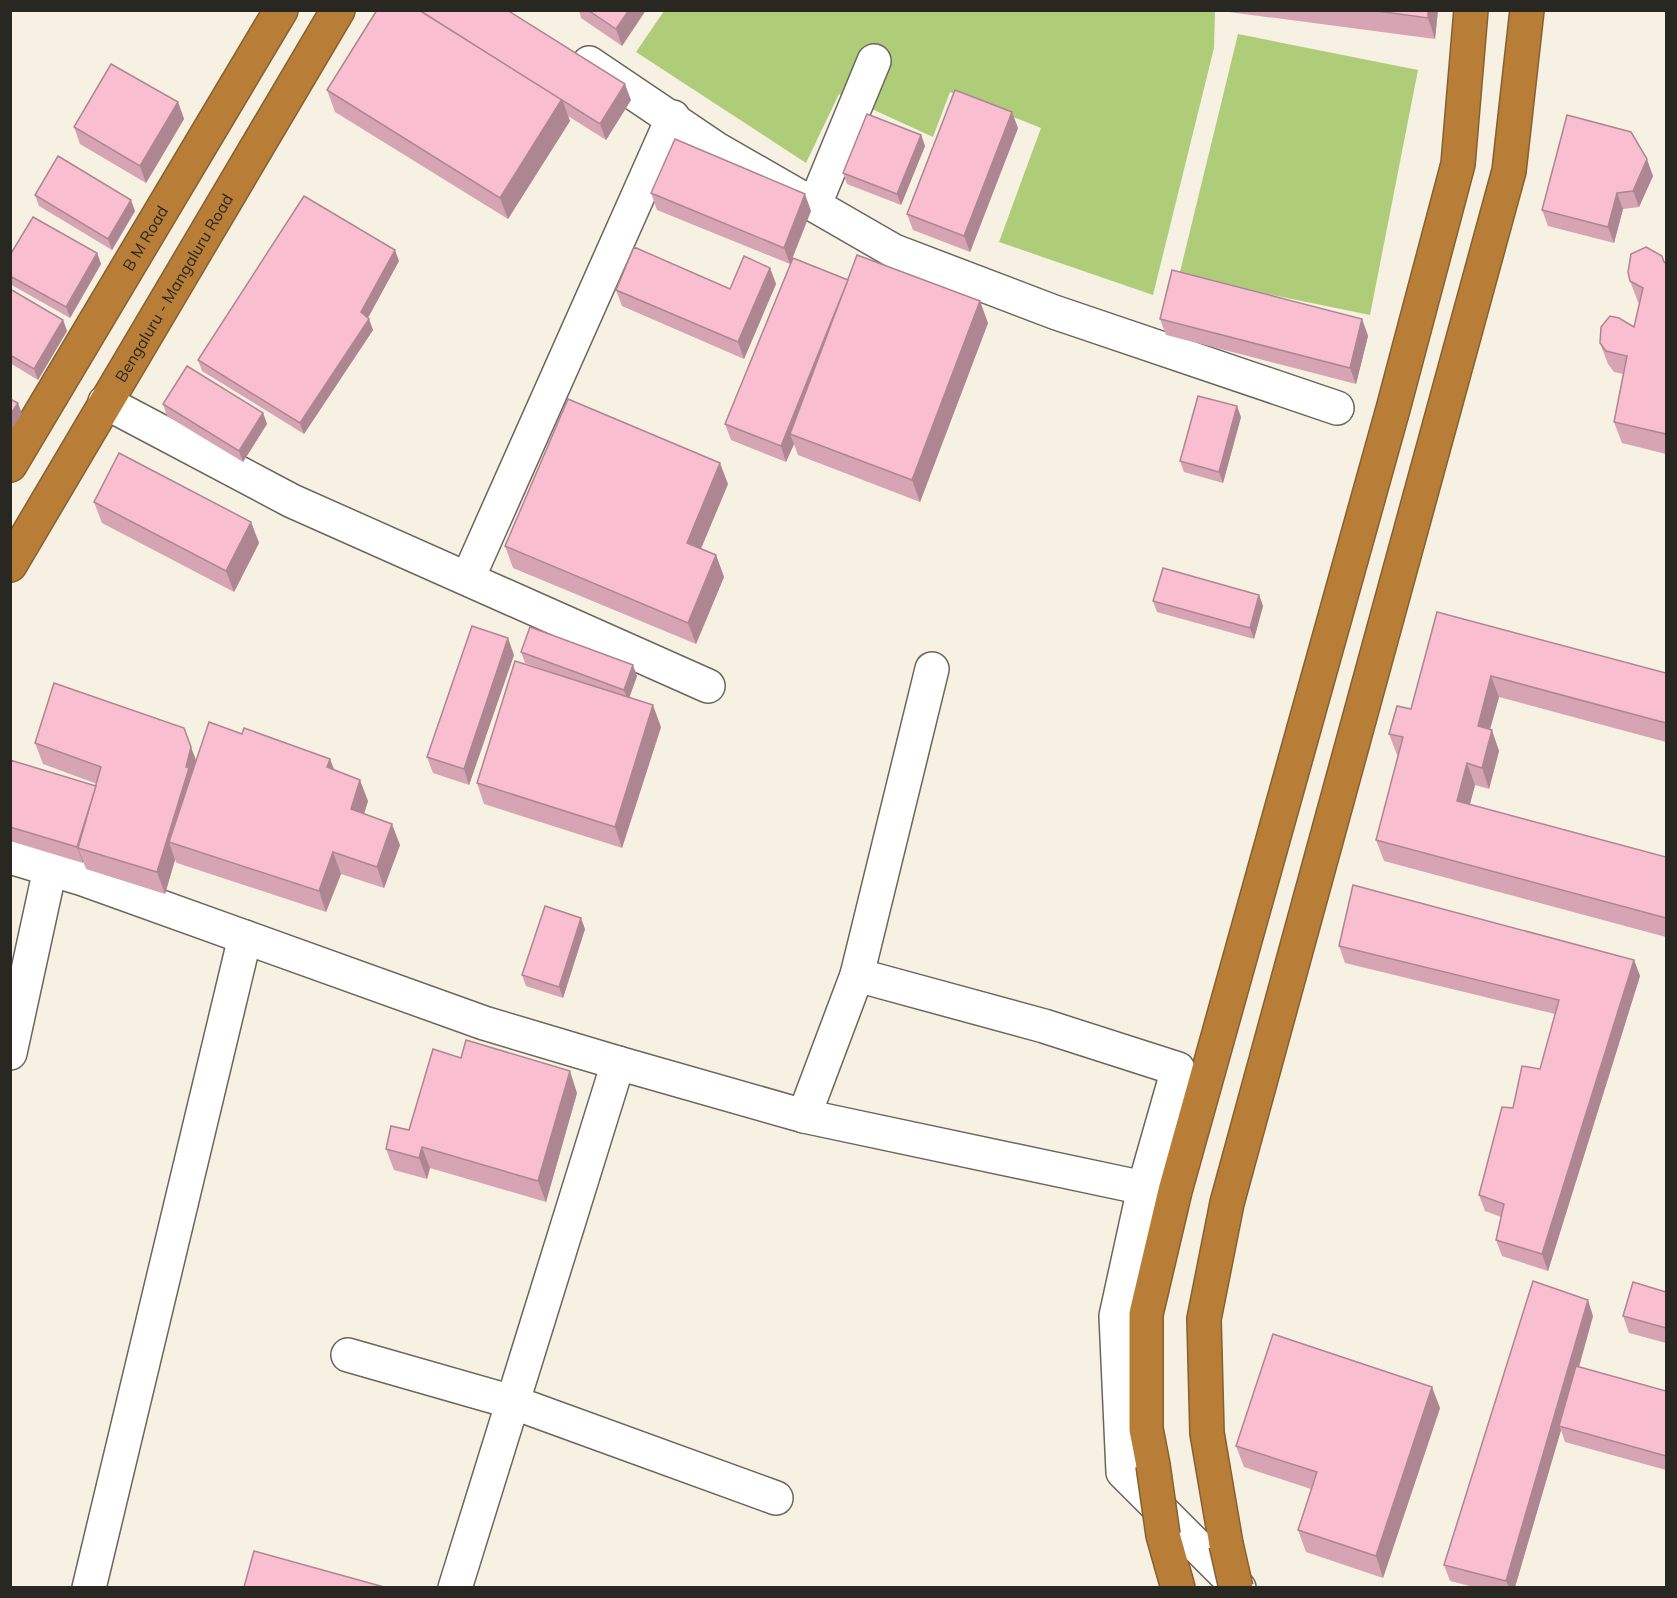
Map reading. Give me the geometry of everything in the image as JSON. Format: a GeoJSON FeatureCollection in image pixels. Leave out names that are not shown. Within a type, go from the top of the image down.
{"type":"FeatureCollection","features":[{"type":"Feature","properties":{"kind":"highway","name":"B M Road"},"geometry":{"type":"LineString","coordinates":[[10,465],[280,10]]}},
{"type":"Feature","properties":{"kind":"highway","name":"Bengaluru - Mangaluru Road"},"geometry":{"type":"LineString","coordinates":[[10,565],[339,10]]}},
{"type":"Feature","properties":{"kind":"highway"},"geometry":{"type":"LineString","coordinates":[[1178,1587],[1162,1535],[1146,1429],[1146,1314],[1175,1191],[1393,409],[1458,164],[1471,10]]}},
{"type":"Feature","properties":{"kind":"highway"},"geometry":{"type":"LineString","coordinates":[[1238,1587],[1226,1544],[1207,1433],[1204,1319],[1227,1203],[1509,171],[1527,10]]}},
{"type":"Feature","properties":{"kind":"street"},"geometry":{"type":"LineString","coordinates":[[565,48],[716,147],[894,251],[1054,312],[1337,408]]}},
{"type":"Feature","properties":{"kind":"street"},"geometry":{"type":"LineString","coordinates":[[815,204],[874,61]]}},
{"type":"Feature","properties":{"kind":"street"},"geometry":{"type":"LineString","coordinates":[[468,578],[673,117]]}},
{"type":"Feature","properties":{"kind":"street"},"geometry":{"type":"LineString","coordinates":[[105,402],[292,501],[708,686]]}},
{"type":"Feature","properties":{"kind":"street"},"geometry":{"type":"LineString","coordinates":[[804,1116],[857,975],[932,669]]}},
{"type":"Feature","properties":{"kind":"street"},"geometry":{"type":"LineString","coordinates":[[10,857],[50,869],[484,1023],[618,1063],[804,1116],[1144,1188]]}},
{"type":"Feature","properties":{"kind":"street"},"geometry":{"type":"LineString","coordinates":[[10,1053],[50,869]]}},
{"type":"Feature","properties":{"kind":"street"},"geometry":{"type":"LineString","coordinates":[[89,1587],[245,938]]}},
{"type":"Feature","properties":{"kind":"street"},"geometry":{"type":"LineString","coordinates":[[857,975],[1044,1026],[1178,1070],[1144,1188],[1116,1316],[1124,1472],[1238,1587]]}},
{"type":"Feature","properties":{"kind":"street"},"geometry":{"type":"LineString","coordinates":[[455,1587],[618,1063]]}},
{"type":"Feature","properties":{"kind":"street"},"geometry":{"type":"LineString","coordinates":[[348,1355],[512,1402],[776,1498]]}},
{"type":"Feature","properties":{"kind":"green space"},"geometry":{"type":"Polygon","coordinates":[[[664,11],[1215,11],[1214,48],[1153,295],[999,242],[1041,128],[950,92],[933,137],[839,94],[806,163],[636,52],[664,11]]]}},
{"type":"Feature","properties":{"kind":"green space"},"geometry":{"type":"Polygon","coordinates":[[[1238,34],[1418,70],[1370,315],[1179,276],[1238,34]]]}},
{"type":"Feature","properties":{"kind":"building"},"geometry":{"type":"Polygon","coordinates":[[[377,10],[419,10],[562,99],[500,198],[327,90],[377,10]]]}},
{"type":"Feature","properties":{"kind":"building"},"geometry":{"type":"Polygon","coordinates":[[[419,10],[507,10],[625,84],[600,124],[419,10]]]}},
{"type":"Feature","properties":{"kind":"building"},"geometry":{"type":"Polygon","coordinates":[[[588,10],[629,10],[616,29],[588,10]]]}},
{"type":"Feature","properties":{"kind":"building"},"geometry":{"type":"Polygon","coordinates":[[[1370,10],[1428,10],[1428,18],[1370,10]]]}},
{"type":"Feature","properties":{"kind":"building"},"geometry":{"type":"Polygon","coordinates":[[[111,64],[178,102],[140,166],[74,127],[111,64]]]}},
{"type":"Feature","properties":{"kind":"building"},"geometry":{"type":"Polygon","coordinates":[[[955,90],[1012,112],[964,236],[907,214],[955,90]]]}},
{"type":"Feature","properties":{"kind":"building"},"geometry":{"type":"Polygon","coordinates":[[[867,114],[921,135],[897,194],[843,173],[867,114]]]}},
{"type":"Feature","properties":{"kind":"building"},"geometry":{"type":"Polygon","coordinates":[[[1567,115],[1631,132],[1647,159],[1633,191],[1617,193],[1608,227],[1542,210],[1567,115]]]}},
{"type":"Feature","properties":{"kind":"building"},"geometry":{"type":"Polygon","coordinates":[[[675,139],[805,194],[784,248],[651,193],[675,139]]]}},
{"type":"Feature","properties":{"kind":"building"},"geometry":{"type":"Polygon","coordinates":[[[58,156],[131,200],[108,239],[35,195],[58,156]]]}},
{"type":"Feature","properties":{"kind":"building"},"geometry":{"type":"Polygon","coordinates":[[[304,196],[395,250],[361,312],[369,319],[300,423],[198,360],[304,196]]]}},
{"type":"Feature","properties":{"kind":"building"},"geometry":{"type":"Polygon","coordinates":[[[33,217],[97,253],[66,307],[10,276],[10,255],[33,217]]]}},
{"type":"Feature","properties":{"kind":"building"},"geometry":{"type":"Polygon","coordinates":[[[634,247],[730,289],[744,256],[770,268],[738,342],[616,290],[634,247]]]}},
{"type":"Feature","properties":{"kind":"building"},"geometry":{"type":"Polygon","coordinates":[[[1646,247],[1662,256],[1666,263],[1666,434],[1614,422],[1627,356],[1606,351],[1600,343],[1601,327],[1610,316],[1619,318],[1634,327],[1643,288],[1630,281],[1628,272],[1631,254],[1646,247]]]}},
{"type":"Feature","properties":{"kind":"building"},"geometry":{"type":"Polygon","coordinates":[[[857,255],[980,301],[912,480],[790,434],[857,255]]]}},
{"type":"Feature","properties":{"kind":"building"},"geometry":{"type":"Polygon","coordinates":[[[793,258],[848,280],[781,446],[725,424],[793,258]]]}},
{"type":"Feature","properties":{"kind":"building"},"geometry":{"type":"Polygon","coordinates":[[[1172,270],[1362,319],[1350,368],[1160,319],[1172,270]]]}},
{"type":"Feature","properties":{"kind":"building"},"geometry":{"type":"Polygon","coordinates":[[[10,289],[63,320],[34,369],[10,355],[10,289]]]}},
{"type":"Feature","properties":{"kind":"building"},"geometry":{"type":"Polygon","coordinates":[[[187,366],[263,413],[239,451],[163,404],[187,366]]]}},
{"type":"Feature","properties":{"kind":"building"},"geometry":{"type":"Polygon","coordinates":[[[1198,396],[1237,406],[1219,472],[1180,461],[1198,396]]]}},
{"type":"Feature","properties":{"kind":"building"},"geometry":{"type":"Polygon","coordinates":[[[10,399],[18,403],[10,415],[10,399]]]}},
{"type":"Feature","properties":{"kind":"building"},"geometry":{"type":"Polygon","coordinates":[[[568,399],[720,463],[687,543],[716,555],[688,623],[505,546],[568,399]]]}},
{"type":"Feature","properties":{"kind":"building"},"geometry":{"type":"Polygon","coordinates":[[[119,453],[251,522],[226,571],[94,502],[119,453]]]}},
{"type":"Feature","properties":{"kind":"building"},"geometry":{"type":"Polygon","coordinates":[[[1163,568],[1259,595],[1250,628],[1153,601],[1163,568]]]}},
{"type":"Feature","properties":{"kind":"building"},"geometry":{"type":"Polygon","coordinates":[[[1437,612],[1666,673],[1666,723],[1491,676],[1478,726],[1492,730],[1482,768],[1467,763],[1457,801],[1666,857],[1666,918],[1376,840],[1403,737],[1389,734],[1397,706],[1411,709],[1437,612]]]}},
{"type":"Feature","properties":{"kind":"building"},"geometry":{"type":"Polygon","coordinates":[[[472,626],[508,638],[464,769],[427,757],[472,626]]]}},
{"type":"Feature","properties":{"kind":"building"},"geometry":{"type":"Polygon","coordinates":[[[530,627],[633,665],[624,690],[521,652],[530,627]]]}},
{"type":"Feature","properties":{"kind":"building"},"geometry":{"type":"Polygon","coordinates":[[[515,661],[653,705],[615,827],[477,783],[515,661]]]}},
{"type":"Feature","properties":{"kind":"building"},"geometry":{"type":"Polygon","coordinates":[[[54,683],[184,728],[191,747],[186,767],[189,768],[157,872],[78,848],[101,767],[35,743],[54,683]]]}},
{"type":"Feature","properties":{"kind":"building"},"geometry":{"type":"Polygon","coordinates":[[[209,722],[242,734],[244,728],[330,759],[327,767],[360,780],[351,809],[392,824],[377,867],[333,852],[319,891],[169,842],[209,722]]]}},
{"type":"Feature","properties":{"kind":"building"},"geometry":{"type":"Polygon","coordinates":[[[10,760],[96,786],[77,847],[10,827],[10,760]]]}},
{"type":"Feature","properties":{"kind":"building"},"geometry":{"type":"Polygon","coordinates":[[[1353,885],[1634,960],[1542,1254],[1496,1240],[1504,1204],[1479,1195],[1502,1107],[1513,1108],[1522,1066],[1540,1069],[1559,1000],[1339,946],[1353,885]]]}},
{"type":"Feature","properties":{"kind":"building"},"geometry":{"type":"Polygon","coordinates":[[[545,906],[581,918],[559,987],[522,975],[545,906]]]}},
{"type":"Feature","properties":{"kind":"building"},"geometry":{"type":"Polygon","coordinates":[[[466,1040],[570,1071],[538,1181],[422,1147],[419,1158],[386,1149],[391,1126],[409,1130],[433,1049],[461,1058],[466,1040]]]}},
{"type":"Feature","properties":{"kind":"building"},"geometry":{"type":"Polygon","coordinates":[[[1533,1281],[1588,1300],[1506,1581],[1444,1565],[1533,1281]]]}},
{"type":"Feature","properties":{"kind":"building"},"geometry":{"type":"Polygon","coordinates":[[[1633,1282],[1666,1292],[1666,1328],[1623,1316],[1633,1282]]]}},
{"type":"Feature","properties":{"kind":"building"},"geometry":{"type":"Polygon","coordinates":[[[1273,1334],[1432,1387],[1376,1556],[1298,1530],[1317,1472],[1236,1446],[1273,1334]]]}},
{"type":"Feature","properties":{"kind":"building"},"geometry":{"type":"Polygon","coordinates":[[[1576,1366],[1666,1391],[1666,1456],[1559,1426],[1576,1366]]]}},
{"type":"Feature","properties":{"kind":"building"},"geometry":{"type":"Polygon","coordinates":[[[254,1551],[384,1587],[244,1587],[254,1551]]]}}]}
